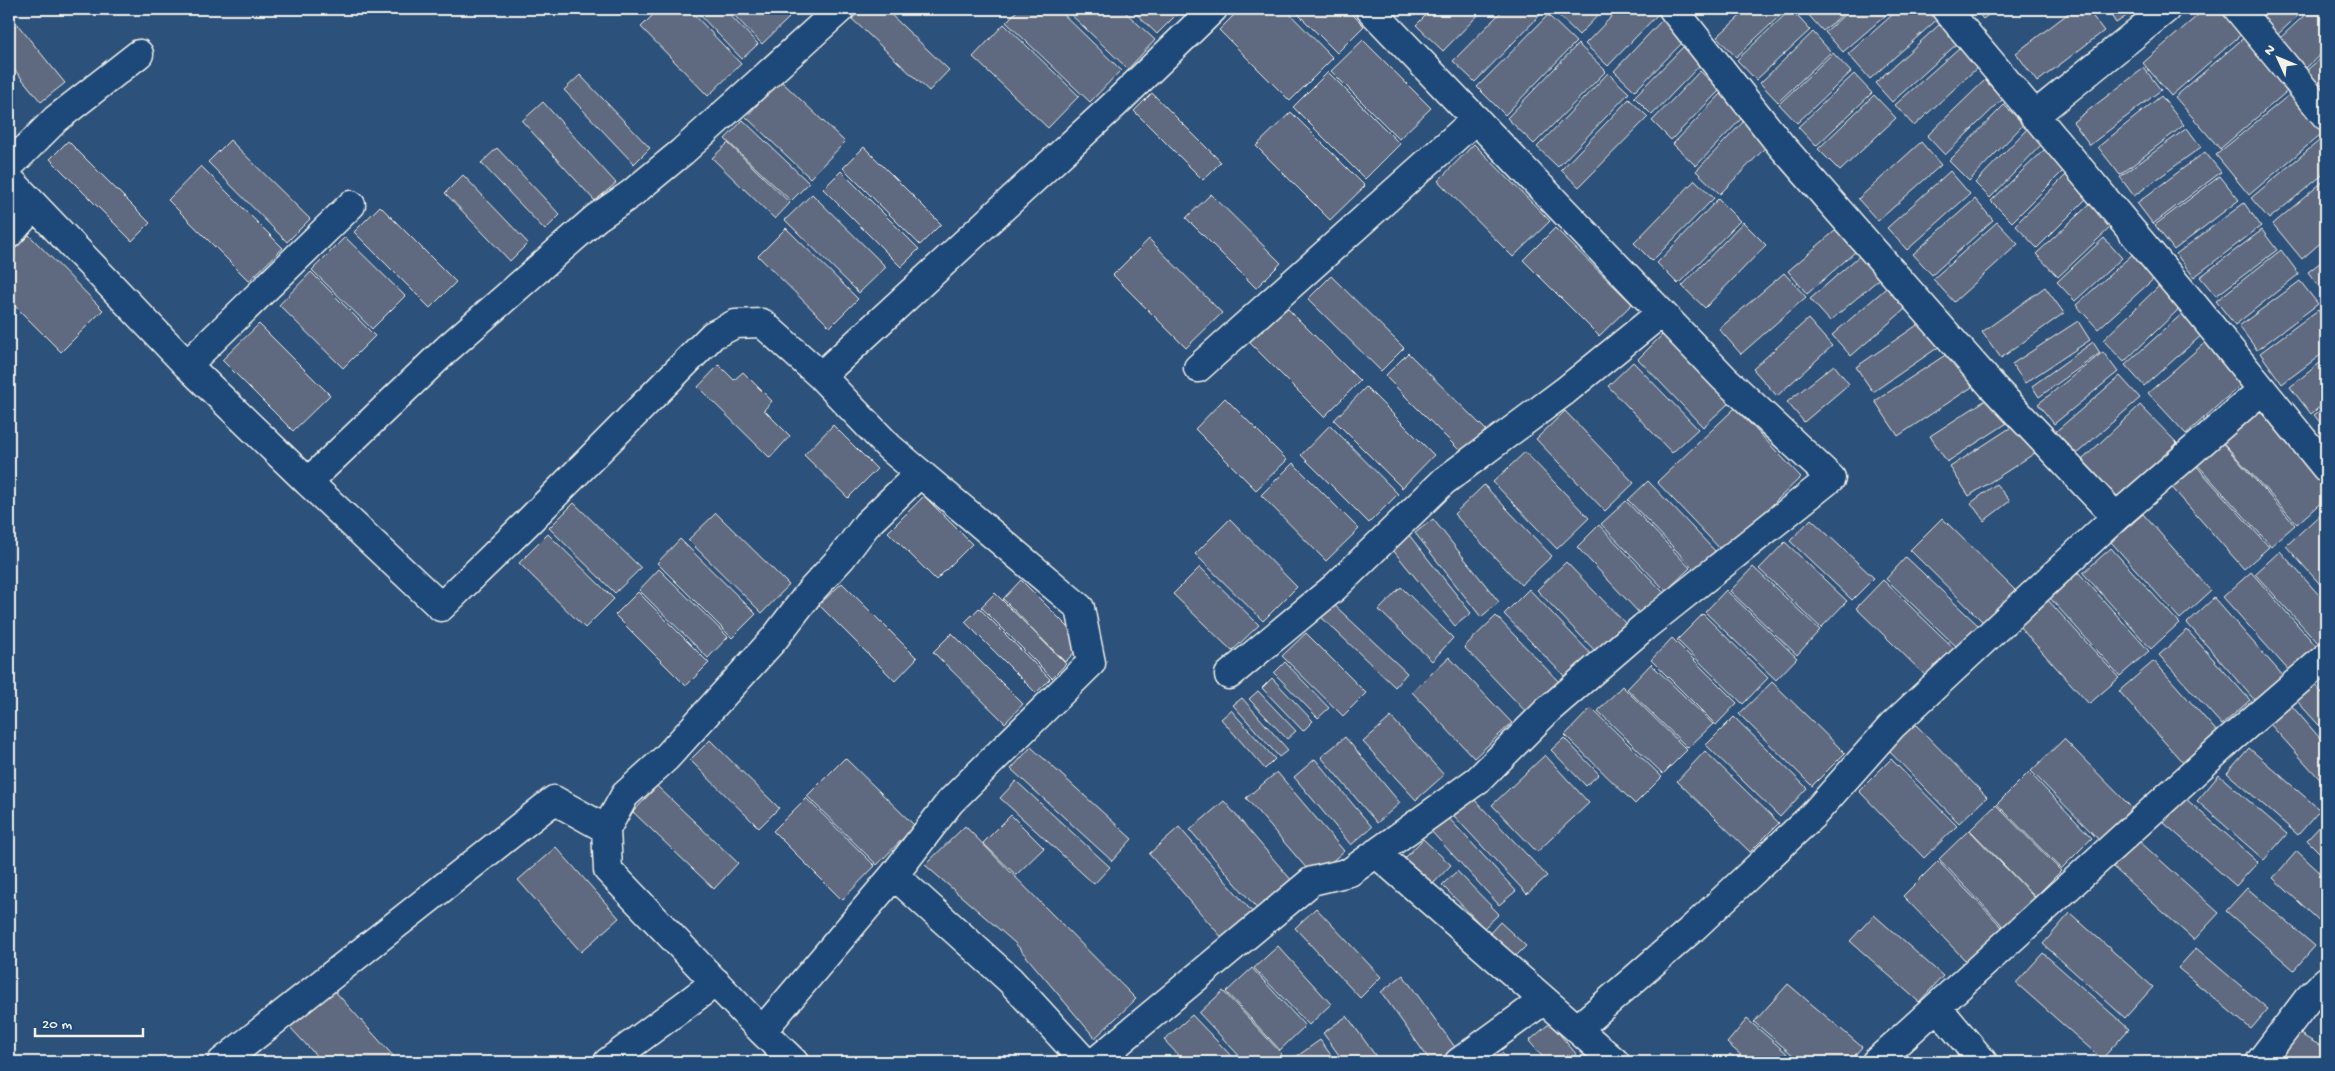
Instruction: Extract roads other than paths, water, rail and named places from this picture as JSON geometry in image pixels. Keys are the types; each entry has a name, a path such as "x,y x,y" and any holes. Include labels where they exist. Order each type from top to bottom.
{"street":[{"path":"308,482 447,350 596,218 631,194 682,152 840,9"},
{"path":"821,376 1115,104 1213,9"},
{"path":"1095,1062 1312,882 1350,872 1479,779 1548,710 1644,627 1831,478 1724,378 1370,9"},
{"path":"1673,9 1780,144 1993,387 2116,518"},
{"path":"1946,9 2197,309 2326,468"},
{"path":"2034,116 2166,9"},
{"path":"2238,9 2326,116"},
{"path":"9,166 56,119 139,54"},
{"path":"1198,368 1476,119"},
{"path":"9,180 188,365 308,482 441,607 713,335 735,324 762,323 821,376 889,447 1080,608 1091,663 950,802 894,876 762,1032"},
{"path":"188,365 351,205"},
{"path":"9,234 34,206"},
{"path":"1229,675 1335,587 1444,481 1565,390 1661,313"},
{"path":"1577,1028 1693,928 1799,828 1892,726 2116,518 2262,390"},
{"path":"794,1062 762,1032 608,870 606,829 625,795 666,758 774,639 810,592 842,557 866,524 920,473"},
{"path":"1876,1062 2225,745 2326,657"},
{"path":"222,1062 554,800 606,829"},
{"path":"1376,852 1615,1062"},
{"path":"894,876 1010,980 1085,1062"},
{"path":"2260,1062 2308,999 2326,981"},
{"path":"608,1062 716,982"},
{"path":"1459,1062 1544,1000"},
{"path":"1937,1007 1984,1062"}]}
